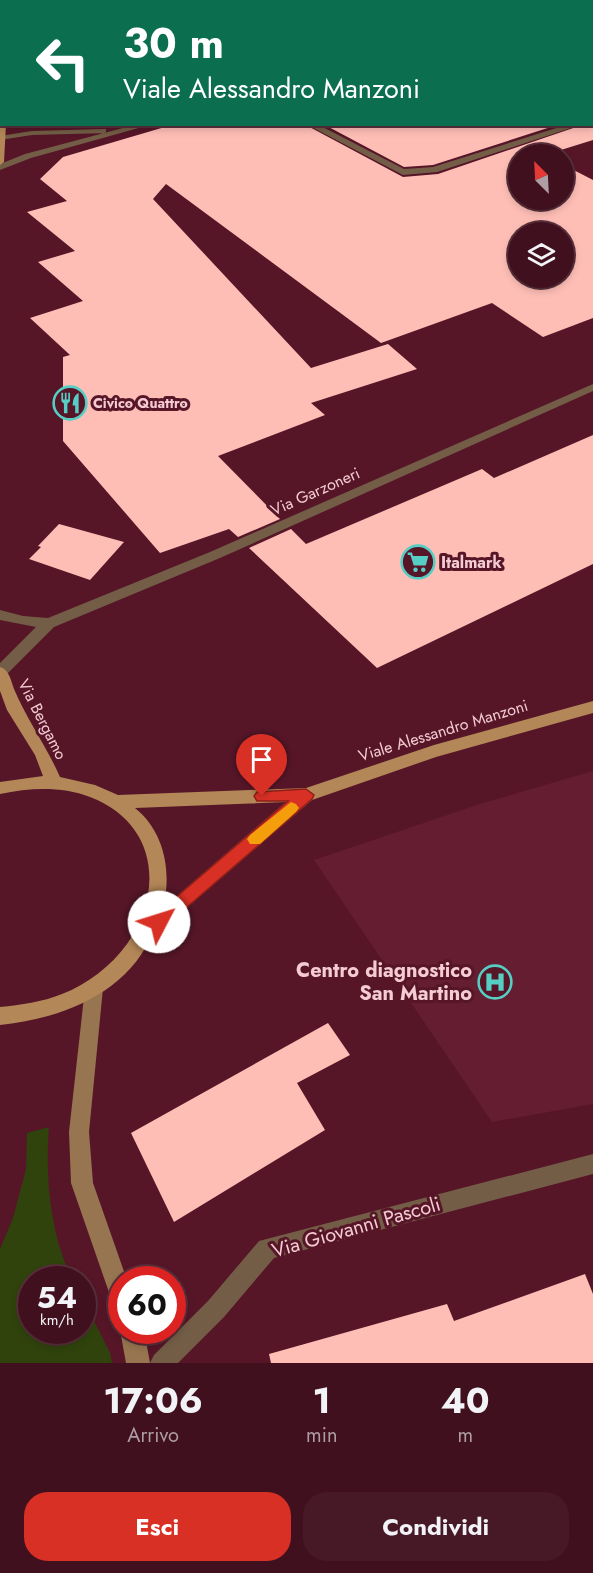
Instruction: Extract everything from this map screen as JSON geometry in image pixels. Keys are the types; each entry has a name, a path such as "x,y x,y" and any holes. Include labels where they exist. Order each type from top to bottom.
{"main road":[{"path":"0,162 2,126"},
{"name":"Via Bergamo","path":"0,672 15,710 42,753 54,782"},
{"name":"Viale Alessandro Manzoni","path":"116,802 306,795 434,751 593,707"},
{"path":"0,788 14,784 54,782 87,788 116,802 142,826 157,858 158,896 145,934 124,963 94,988 61,1005 25,1015 0,1016"},
{"name":"Viale Alessandro Manzoni","path":"145,934 306,795"}],"street":[{"path":"49,126 75,132"},
{"path":"2,138 109,131 137,126"},
{"path":"0,166 141,126"},
{"path":"314,126 403,172 413,173 434,170 573,126"},
{"path":"2,138 30,147 65,147"},
{"name":"Via Garzoneri","path":"0,672 49,623 215,555 593,387"},
{"name":"Via Garzoneri","path":"0,615 23,621 49,623"},
{"path":"94,988 79,1132 82,1183 111,1266"},
{"name":"Via Giovanni Pascoli","path":"162,1363 216,1308 267,1249 593,1164"},
{"path":"135,1344 138,1363"}],"shaded area":[{"name":"Centro diagnostico San Martino","path":"593,771 593,1104 492,1122 314,860 480,804"}],"green space":[{"path":"49,1127 48,1166 51,1205 54,1224 67,1266 18,1266 18,1344 96,1344 96,1325 110,1353 112,1363 0,1363 0,1249 13,1218 26,1169 27,1133"}],"building":[{"path":"168,126 308,126 403,177 438,174 508,150 508,210 574,210 574,170 593,180 593,318 543,337 492,303 381,343 166,184 153,199 311,368 388,344 417,369 311,403 325,415 218,456 280,519 238,537 229,529 160,553 63,441 63,357 70,355 30,318 83,301 38,262 75,251 27,212 67,201 40,179 63,157"},
{"path":"327,126 554,126 433,165 404,167"},
{"path":"579,126 593,126 593,140 574,146 574,144 526,144"},
{"path":"593,435 593,564 377,668 249,548 291,529 306,544 482,469 494,478"},
{"path":"59,524 124,542 90,580 29,559"},
{"path":"328,1023 350,1055 297,1083 325,1130 174,1222 131,1133"},
{"path":"585,1274 593,1294 593,1363 271,1363 269,1354 447,1304 454,1321"}],"slow traffic":[{"path":"255,839 291,808"}],"place":[{"name":"Civico Quattro","path":"70,403"},
{"name":"Italmark","path":"418,562"},
{"name":"Centro diagnostico San Martino","path":"495,982"}],"route":[{"path":"159,922 306,795 262,796"}]}
